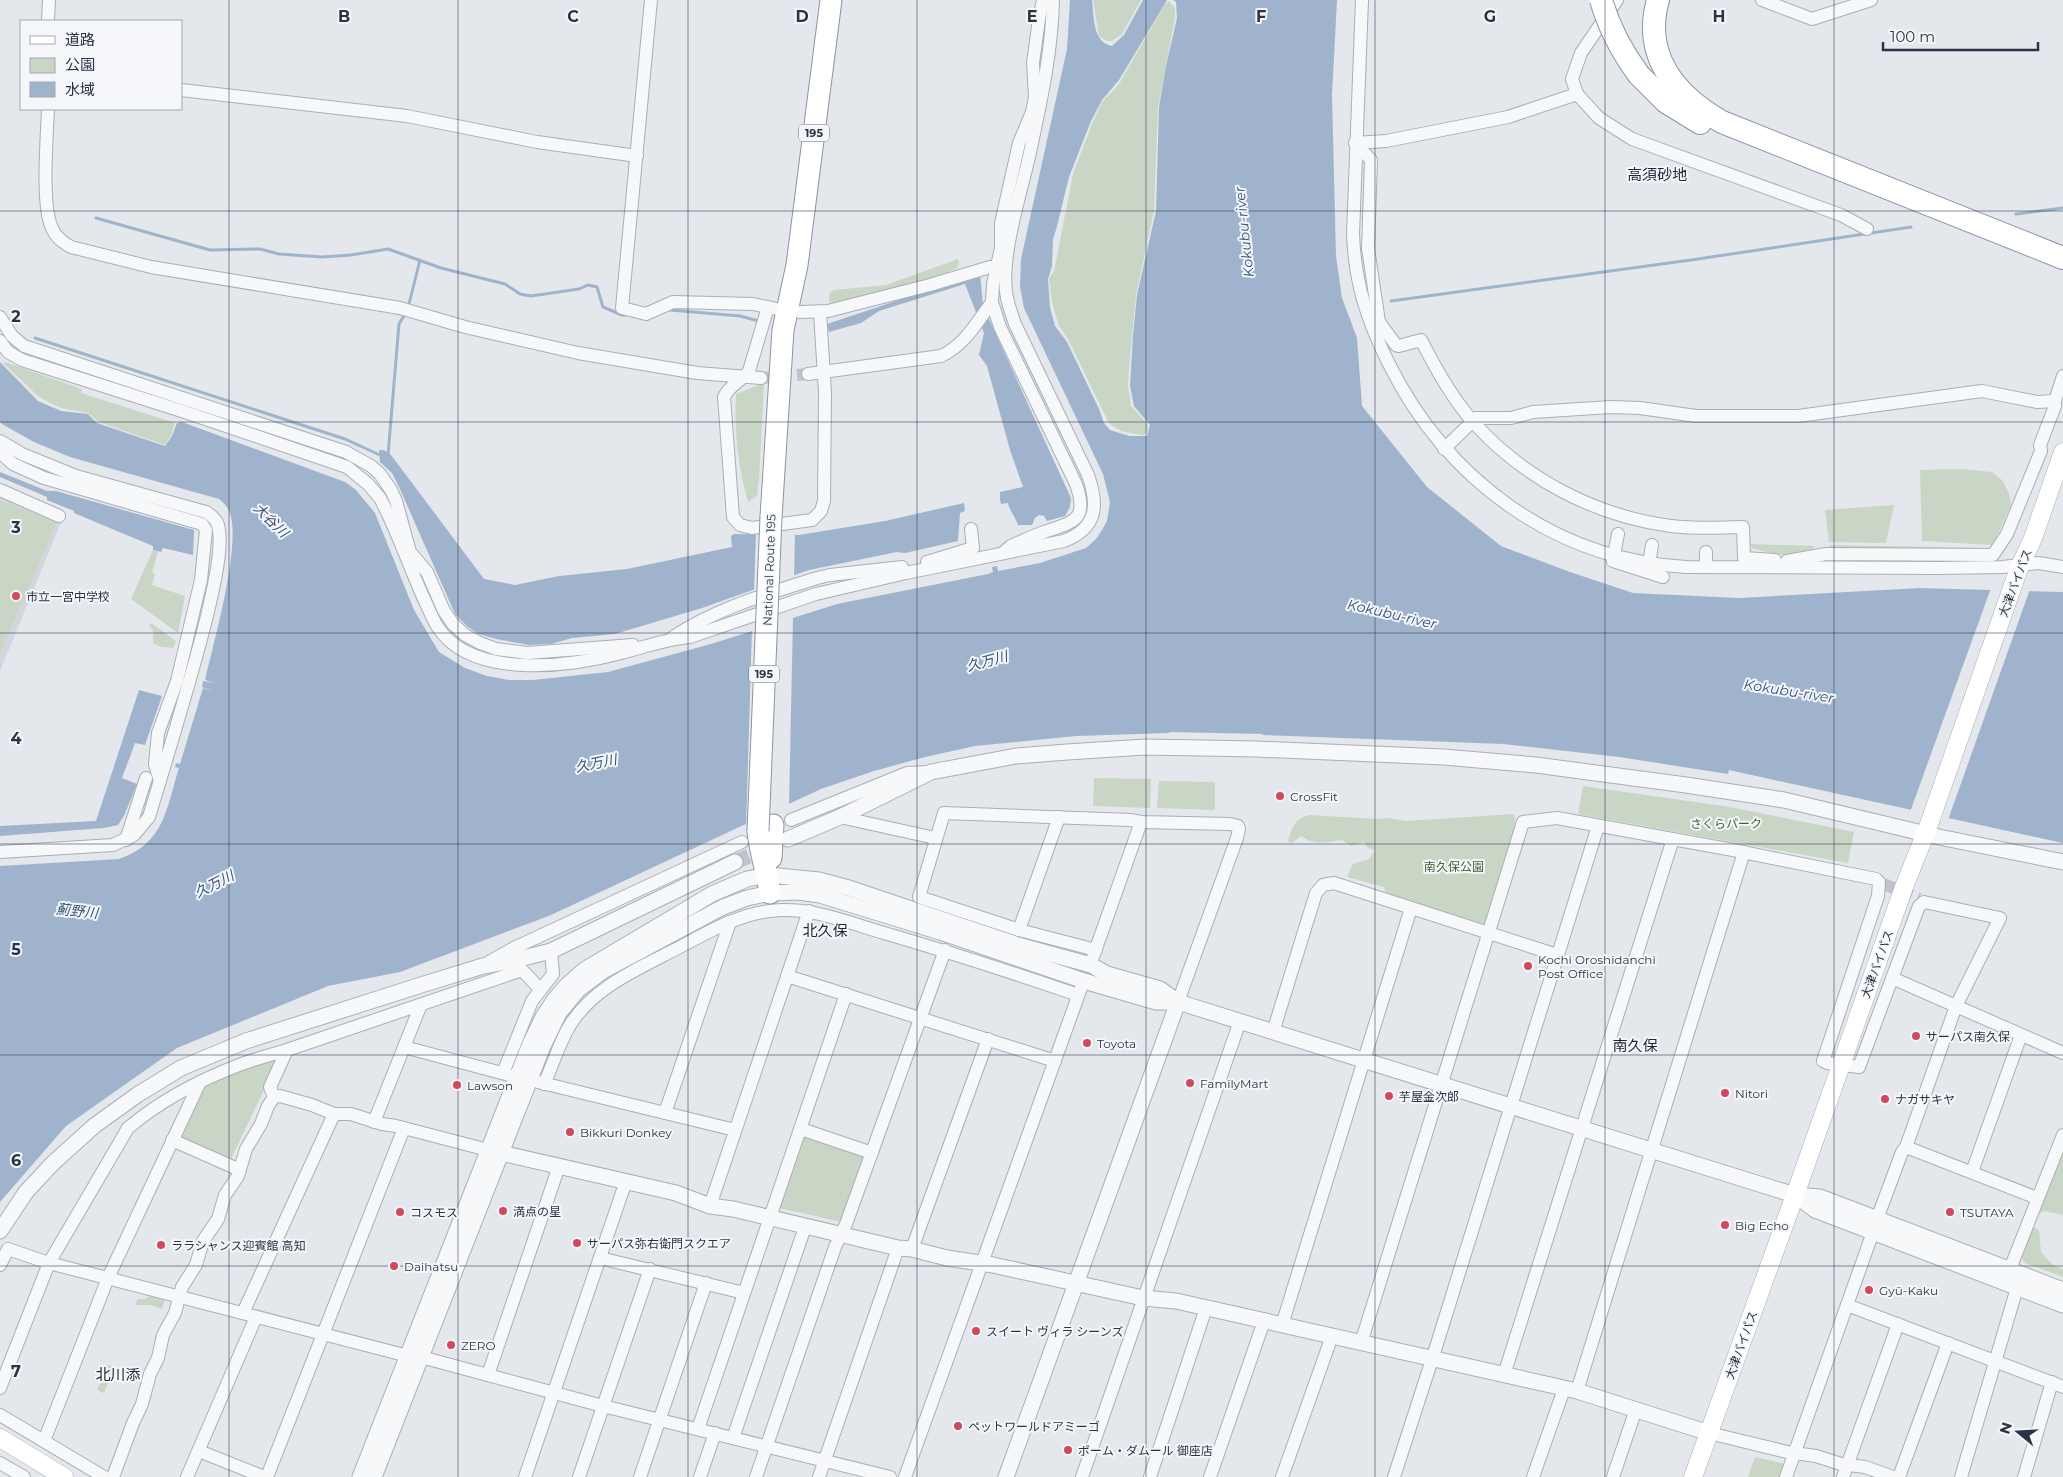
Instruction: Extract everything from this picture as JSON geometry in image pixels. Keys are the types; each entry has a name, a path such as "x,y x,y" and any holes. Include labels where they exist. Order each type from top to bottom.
{"highway":[{"name":"National Route 195","path":"769,884 760,850 770,831 783,330 794,310 797,265 831,0"},
{"path":"1601,0 1617,43 1638,75 1666,102 1699,123 2063,269"},
{"path":"1658,0 1654,24 1658,52 1666,72 1676,88 1689,101 1722,122 2063,258"}],"main road":[{"name":"大津バイパス","path":"1693,1477 2019,568 2033,538 2063,452"},
{"path":"0,1438 64,1477"}],"street":[{"path":"48,0 48,20"},
{"path":"651,0 622,308 646,314 673,302 753,304 794,310 930,285 990,267 996,267"},
{"path":"1036,108 1033,63 1043,0"},
{"path":"0,341 8,352 22,360 185,412 347,467 368,484 383,504 437,626 451,641 469,653 502,664 536,666 594,659 671,639 690,637 816,594 905,570 1000,555 1064,541 1079,534 1090,522 1094,494 1088,474 1010,311 1006,297 1004,254 1053,30 1053,0"},
{"path":"1362,0 1353,234 1355,268 1363,301 1375,323 1391,368 1412,405 1444,449 1483,487 1527,518 1572,541 1614,556 1649,564 1706,567 1787,564 2019,568 2039,563 2063,567"},
{"path":"1617,0 1581,53 1572,79 1576,94 1598,118 1632,139 1841,215 1867,228"},
{"path":"1762,0 1812,19 1871,0"},
{"path":"182,90 407,116 537,142 637,156"},
{"path":"1355,143 1386,141 1508,118 1576,94"},
{"path":"48,110 46,199 48,219 52,230 60,240 71,247 151,267 400,308 465,327 578,353 697,373 761,378"},
{"path":"808,374 941,356 953,350 962,343 990,305 996,267 1004,254"},
{"path":"990,305 1074,479 1080,500 1079,515 1074,521 1011,546 1000,555"},
{"path":"794,310 822,371 825,393 824,501 821,511 812,520 752,528 740,525 733,517 730,501 724,397 729,387 745,377 794,310"},
{"path":"0,317 12,336 24,346 346,452 371,466 380,474 396,501 410,552 427,572 444,611 458,630 473,640 496,649 527,652 558,652 572,648 645,645"},
{"path":"1375,323 1396,345 1399,346 1421,340 1438,373 1473,422 1499,449 1522,468 1551,486 1582,501 1621,516 1646,522 1696,528 1743,527 1744,558 1787,564 1826,554 1993,555 2007,534 2040,451 2063,376"},
{"path":"1444,449 1476,418 1511,418 1533,412 1611,407 1640,408 1696,416 1798,416 1982,391 2037,402 2055,401"},
{"path":"0,441 22,454 76,476 206,512 218,524 219,534 216,580 191,682 149,818 141,828 126,840 113,845 0,852"},
{"path":"0,452 13,464 44,478 202,524 206,530 201,580 177,681 158,733 155,764 160,781"},
{"path":"0,490 60,516"},
{"path":"905,570 973,548 970,529"},
{"path":"1618,534 1613,561 1663,577"},
{"path":"1649,564 1652,545"},
{"path":"1706,552 1706,567"},
{"path":"483,966 514,948 770,831 907,773 931,772 1016,756 1145,748 1256,749 1444,756 1536,764 1784,800 1925,834 2063,862"},
{"path":"770,831 840,817 931,772"},
{"path":"126,840 146,778"},
{"path":"1006,1477 1239,829 1238,826 1230,824 1141,822 944,812 919,896 1018,930 1096,950"},
{"path":"840,817 935,838"},
{"path":"1018,930 1059,817"},
{"path":"1361,1343 1523,822 1557,818 1872,877 1882,883 1823,1061 1840,1066 1859,1067 1921,900 2000,918 1956,1006 1786,1477"},
{"path":"1090,965 1141,822"},
{"path":"1394,1477 1598,826"},
{"path":"1504,1375 1673,839"},
{"path":"1533,1477 1570,1390 1652,1150 1744,852"},
{"path":"0,1231 26,1192 52,1164 94,1126 137,1095 181,1068 246,1040 483,966 551,951 735,862"},
{"path":"374,1477 414,1357 523,1078 560,1012 592,979 723,907 747,898 769,884 803,878 838,885 1018,945 1090,965 1107,974 1160,989 1178,1002"},
{"path":"769,884 820,896 940,932 1081,988"},
{"path":"1273,1032 1316,893 1323,884 1334,884 1557,955"},
{"path":"1282,1325 1411,908"},
{"path":"523,1078 595,996 620,978 730,922 771,910 791,909 809,911 1081,988 1156,1002 1178,1002 1652,1150 1795,1195 1815,1210 1875,1226 2010,1280 2063,1305"},
{"path":"710,1206 809,911"},
{"path":"666,1112 730,922"},
{"path":"756,1477 841,1234 945,950"},
{"path":"523,1078 532,1001 553,974 551,951"},
{"path":"0,1388 49,1263 128,1128 144,1114 200,1082 240,1064 420,1007 522,970 540,989"},
{"path":"787,976 1055,1061"},
{"path":"1892,978 2063,1053"},
{"path":"905,1477 1081,988"},
{"path":"698,1429 846,994"},
{"path":"374,1122 420,1007"},
{"path":"1082,1477 1240,1021"},
{"path":"1972,1172 2021,1035"},
{"path":"819,1477 905,1248 988,1039"},
{"path":"404,1047 735,1130"},
{"path":"274,1097 270,1087 287,1050"},
{"path":"44,1440 108,1278 200,1082"},
{"path":"113,1477 142,1404 150,1374 158,1358 164,1332 174,1313 179,1296 196,1265 203,1241 218,1219 225,1195 240,1170 246,1149 261,1124 268,1106 277,1095 334,1114 351,1114 374,1122 676,1193 710,1206 733,1209 947,1258 983,1263 1143,1298 1176,1300 1570,1390 1709,1433 1816,1456 1845,1471 1865,1467 1893,1477"},
{"path":"243,1313 334,1114"},
{"path":"199,1451 265,1477 404,1128"},
{"path":"801,1129 872,1153"},
{"path":"1961,1477 1996,1360 2010,1280 2037,1198 2063,1134"},
{"path":"172,1140 240,1170"},
{"path":"1906,1147 2037,1198"},
{"path":"488,1375 559,1166"},
{"path":"525,1477 626,1181"},
{"path":"733,1438 805,1227"},
{"path":"0,1265 8,1248 49,1263 256,1317 890,1477"},
{"path":"600,1258 744,1293"},
{"path":"579,1477 650,1269"},
{"path":"2010,1280 2063,1290"},
{"path":"640,1477 706,1283"},
{"path":"1847,1305 2057,1384 2024,1477"},
{"path":"1150,1477 1206,1308"},
{"path":"187,1477 256,1317"},
{"path":"1210,1477 1264,1321"},
{"path":"1845,1471 1898,1324"},
{"path":"1282,1477 1332,1336"},
{"path":"1899,1477 1948,1344"},
{"path":"360,1477 414,1357"},
{"path":"1612,1477 1636,1409"},
{"path":"0,1414 104,1477"},
{"path":"700,1477 715,1433"},
{"path":"0,1463 24,1477"}],"shaded area":[{"name":"市立一宮中学校","path":"0,494 62,520 0,671"}],"green space":[{"path":"1093,0 1141,0 1122,34 1112,41 1107,41 1099,36"},
{"path":"1169,1 1175,8 1175,18 1158,107 1154,211 1136,295 1129,367 1128,386 1131,406 1148,424 1148,431 1144,435 1121,431 1109,423 1068,339 1059,326 1052,302 1049,278 1054,272 1073,174 1092,124 1102,102 1119,84 1165,4"},
{"path":"958,259 959,264 957,268 926,281 835,305 829,301 829,294 834,290 886,285"},
{"path":"5,362 82,389 81,393 175,423 171,435 165,445 99,422 88,413 61,408 37,395 3,363"},
{"path":"764,383 757,496 748,502 738,448 736,394"},
{"path":"1961,469 1992,472 2003,481 2009,494 2011,505 1993,545 1922,541 1920,470"},
{"name":"市立一宮中学校","path":"0,501 57,522 0,653"},
{"path":"1894,505 1886,543 1829,542 1825,510"},
{"path":"1750,544 1815,546 1802,554 1785,555 1752,548"},
{"path":"1829,545 1991,548 1991,551 1831,548"},
{"path":"153,550 158,552 152,572 155,574 152,585 185,596 178,633 131,599"},
{"path":"151,623 176,641 173,648 161,647 153,643 153,630 149,626"},
{"path":"1094,778 1151,779 1150,808 1093,806"},
{"path":"1159,781 1215,782 1215,810 1157,808"},
{"name":"さくらパーク","path":"1583,786 1730,807 1854,832 1848,863 1578,814"},
{"name":"南久保公園","path":"1514,814 1516,826 1487,921 1483,924 1387,895 1384,887 1347,877 1353,864 1369,859 1375,851 1367,847 1364,842 1351,846 1342,840 1316,842 1301,836 1292,843 1288,841 1297,821 1309,815 1387,818 1407,821"},
{"path":"274,1059 277,1063 230,1161 182,1139 181,1134 206,1083"},
{"path":"807,1135 862,1154 865,1158 842,1222 779,1208 803,1138"},
{"path":"2063,1150 2063,1215 2045,1211 2037,1214"},
{"path":"2033,1227 2039,1230 2041,1252 2053,1265 2063,1269 2063,1277 2025,1263 2020,1256"},
{"path":"153,1294 166,1297 162,1309 150,1305 135,1305 138,1299 145,1299"},
{"path":"107,1365 114,1367 104,1393 97,1390"},
{"path":"1755,1457 1786,1464 1781,1477 1748,1477"}],"water":[{"path":"1070,0 1092,0 1097,34 1105,44 1112,46 1124,35 1143,0 1167,0 1119,80 1102,100 1091,121 1069,177 1053,239 1052,266 1048,279 1050,308 1055,326 1067,342 1104,423 1110,430 1129,436 1147,436 1150,425 1134,406 1130,386 1137,295 1156,211 1159,107 1177,18 1176,2 1173,0 1337,0 1332,95 1336,256 1342,298 1357,338 1362,406 1427,487 1501,546 1633,593 1739,598 1920,588 2063,592 2063,843 1729,770 1728,774 1619,757 1503,744 1170,732 1076,736 975,746 874,771 821,789 551,915 400,972 328,986 177,1048 66,1126 0,1202 0,866 119,859 146,844 155,834 166,811 179,768 175,767 176,763 180,764 203,688 213,691 202,687 203,681 214,683 205,680 230,568 232,525 228,509 219,499 70,457 34,442 2,424 0,422 0,362 38,401 61,411 88,414 97,423 165,446 172,436 177,423 182,422 345,482 356,490 375,513 414,610 439,652 465,668 487,676 509,680 533,680 608,672 711,644 837,604 988,574 993,572 992,567 997,566 998,571 1040,563 1086,548 1096,539 1107,521 1110,502 1103,474 1024,308 1020,287 1021,259 1067,49"},
{"path":"980,273 983,306 1071,498 1070,507 1065,516 1047,521 1044,516 1039,515 1035,518 1032,525 1018,525 1008,503 1001,504 1000,492 1023,487 1010,450 987,366 979,355 984,333 965,284 879,311 861,323 829,332 827,324"},
{"path":"379,450 384,450 391,455 484,579 515,585 559,576 627,569 732,547 731,536 734,534 799,535 885,521 964,503 965,511 960,513 958,541 905,553 897,552 809,570 702,608 615,634 572,638 551,644 529,645 479,634 468,627 455,614 400,489 392,473 380,462"},
{"path":"0,472 47,491 56,491 194,530 193,555 163,548 161,552 153,550 153,546 74,513 74,511 47,500 47,497 0,477"},
{"path":"139,690 162,696 145,745 135,743 122,778 137,784 124,816 118,825 104,828 0,836 0,826 96,821"}],"pier":[{"path":"756,532 795,533 794,578 754,592"},
{"path":"1991,588 2030,589 1948,820 1910,812"},
{"path":"793,616 789,807 746,827 752,629"}],"waterway":[{"path":"2016,214 2063,208"},
{"path":"96,218 210,250 260,249 279,254 322,257 351,255 388,249 441,268 505,284 520,294 531,296 579,289 588,285 597,287 603,307 622,315 627,315"},
{"path":"1391,301 1691,260 1911,227"},
{"path":"408,308 420,260"},
{"path":"670,310 740,316 759,321"},
{"path":"388,455 399,324 405,314"},
{"path":"35,338 345,439 382,456"}],"tunnel":[{"path":"761,378 808,374"},
{"path":"735,862 768,848"},
{"path":"1884,884 1919,899"}],"place":[{"name":"市立一宮中学校","path":"16,596"},
{"name":"CrossFit","path":"1280,796"},
{"name":"Kochi Oroshidanchi Post Office","path":"1528,966"},
{"name":"サーパス南久保","path":"1916,1036"},
{"name":"Toyota","path":"1087,1043"},
{"name":"FamilyMart","path":"1190,1083"},
{"name":"Lawson","path":"457,1085"},
{"name":"Nitori","path":"1725,1093"},
{"name":"芋屋金次郎","path":"1389,1096"},
{"name":"ナガサキヤ","path":"1885,1099"},
{"name":"Bikkuri Donkey","path":"570,1132"},
{"name":"満点の星","path":"503,1211"},
{"name":"コスモス","path":"400,1212"},
{"name":"TSUTAYA","path":"1950,1212"},
{"name":"Big Echo","path":"1725,1225"},
{"name":"サーパス弥右衛門スクエア","path":"577,1243"},
{"name":"ララシャンス迎賓館 高知","path":"161,1245"},
{"name":"Daihatsu","path":"394,1266"},
{"name":"Gyū-Kaku","path":"1869,1290"},
{"name":"スイート ヴィラ シーンズ","path":"976,1331"},
{"name":"ZERO","path":"451,1345"},
{"name":"ペットワールドアミーゴ","path":"958,1426"},
{"name":"ポーム・ダムール 御座店","path":"1068,1450"}],"district":[{"name":"高須砂地","path":"1657,174"},
{"name":"北久保","path":"825,930"},
{"name":"南久保","path":"1635,1045"},
{"name":"北川添","path":"118,1374"}],"water label":[{"name":"Kokubu-river","path":"1244,232"},
{"name":"大谷川","path":"271,520"},
{"name":"Kokubu-river","path":"1392,614"},
{"name":"久万川","path":"987,661"},
{"name":"Kokubu-river","path":"1789,691"},
{"name":"久万川","path":"596,763"},
{"name":"久万川","path":"214,884"},
{"name":"薊野川","path":"77,911"}]}
